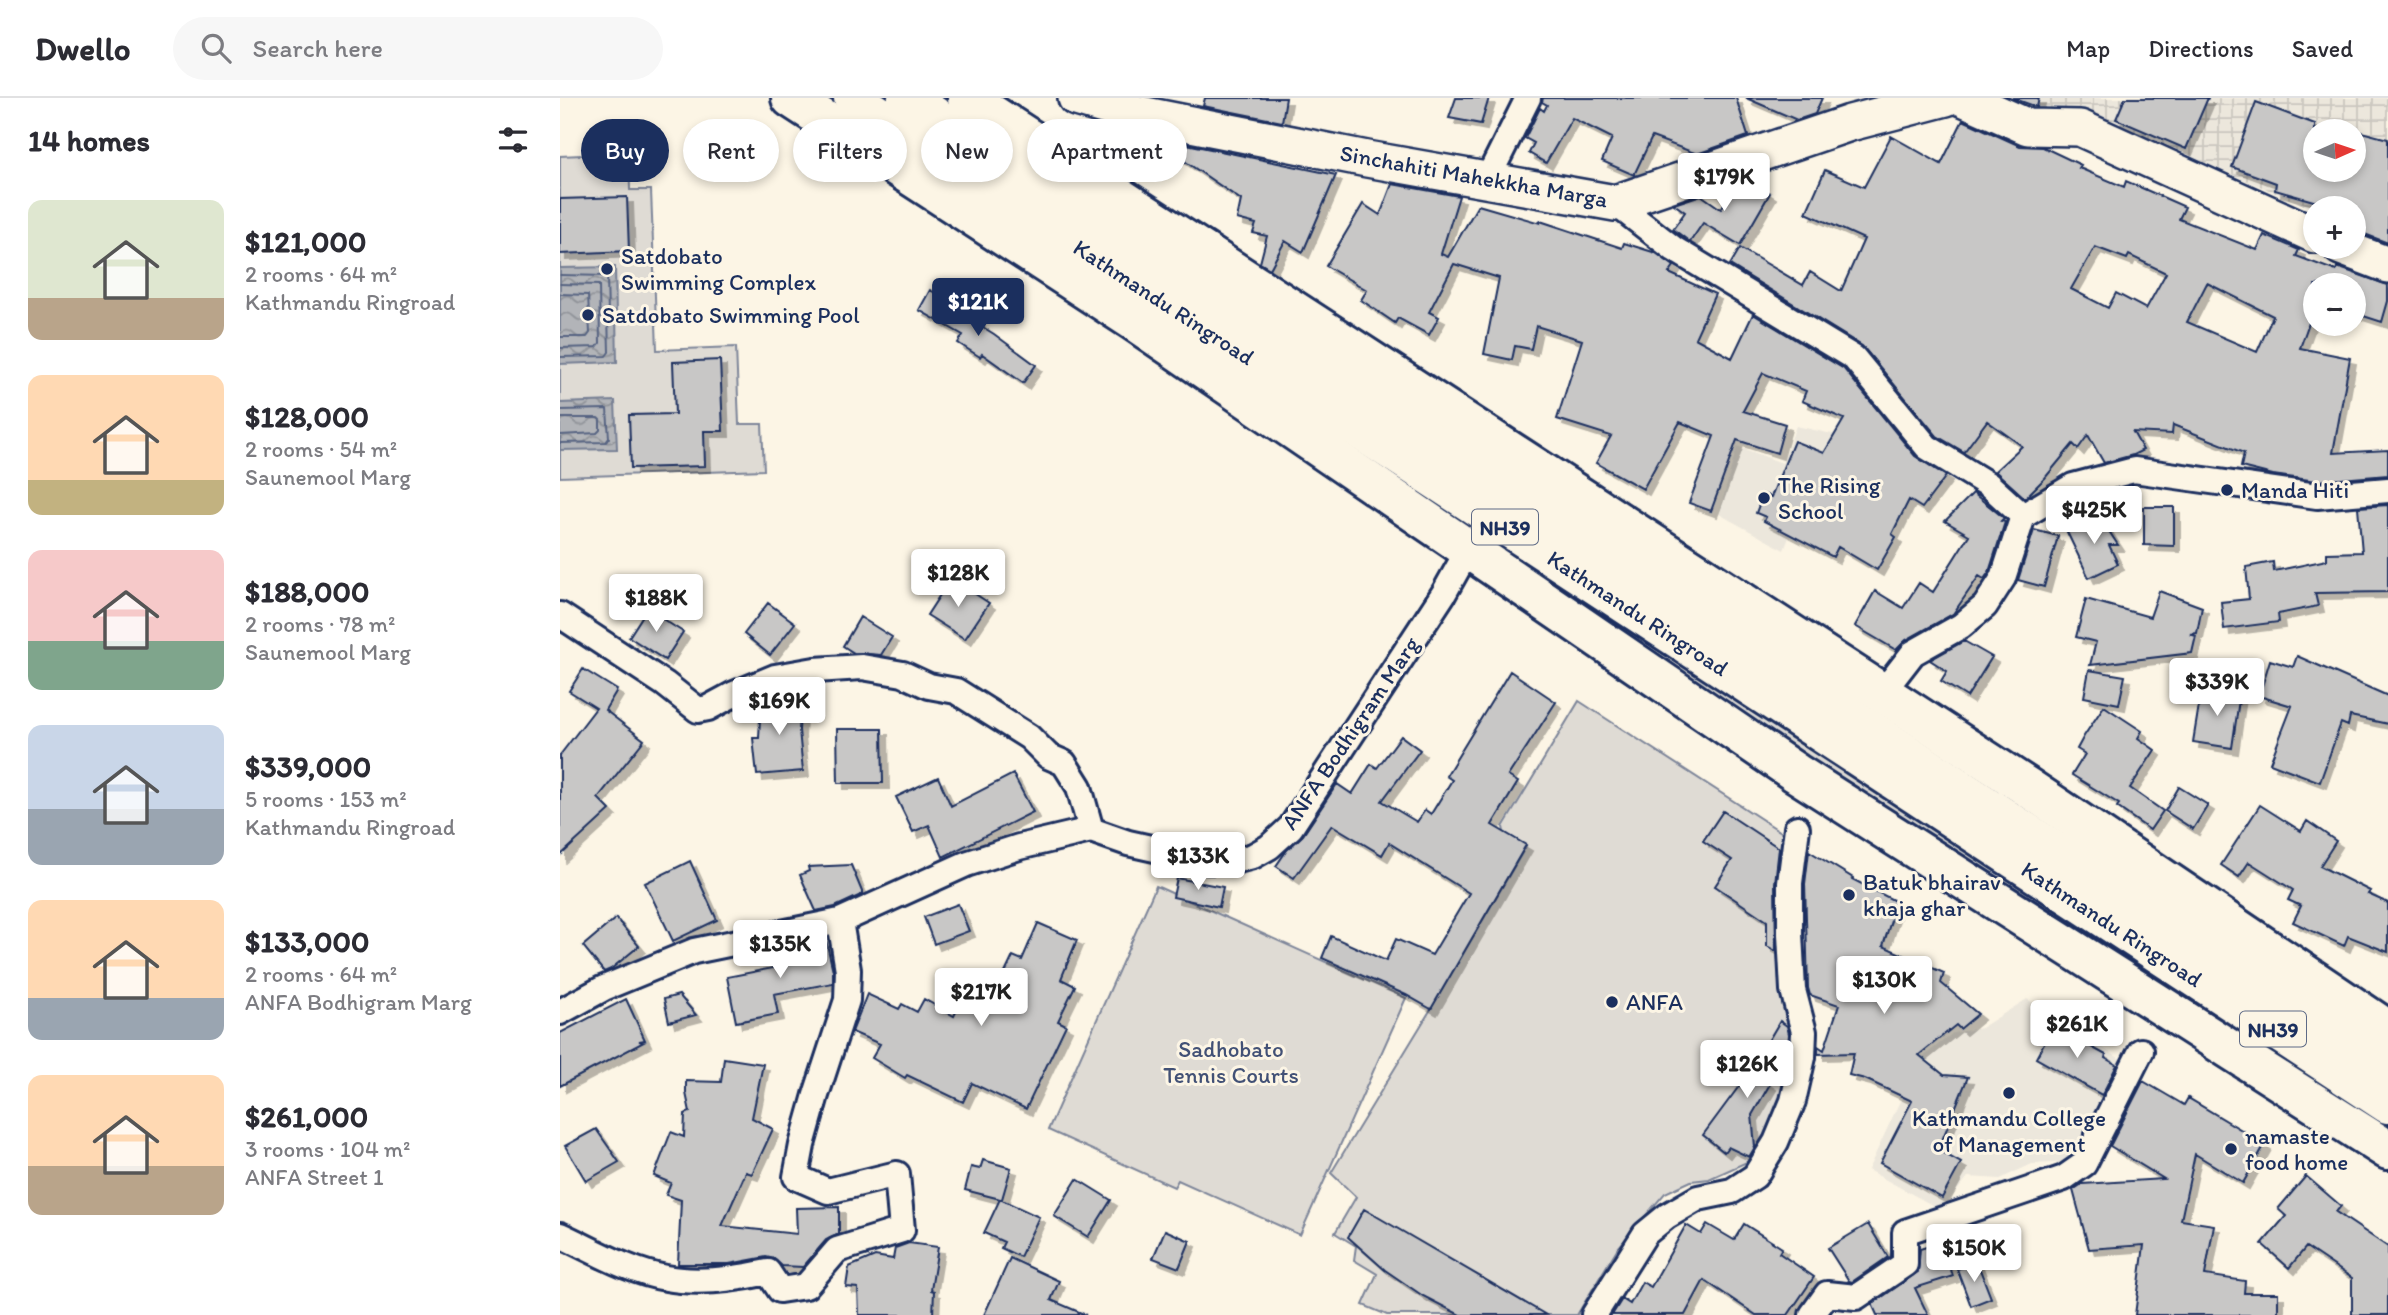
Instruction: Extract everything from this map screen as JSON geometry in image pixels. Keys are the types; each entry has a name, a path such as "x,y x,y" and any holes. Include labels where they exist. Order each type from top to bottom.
{"main road":[{"path":"791,98 1134,321 1796,773 2388,1150"},
{"name":"Kathmandu Ringroad","path":"853,98 2168,943 2388,1069"},
{"name":"Kathmandu Ringroad","path":"907,98 2168,943 2388,1104"},
{"path":"967,98 1882,693 2388,1030"}],"street":[{"name":"Sinchahiti Mahekkha Marga","path":"1076,98 1110,108 1615,202 1850,123 1946,98"},
{"path":"1488,180 1528,98"},
{"path":"1963,98 2028,127 2080,128 2303,230"},
{"path":"1615,202 1674,248 1854,358 1927,447 1989,485 2023,516"},
{"path":"2366,257 2388,265"},
{"path":"1882,693 1913,653 1961,626 1985,606 2003,578 2023,516 2073,486 2134,470 2317,496 2388,490"},
{"name":"ANFA Bodhigram Marg","path":"1091,830 1128,843 1209,861 1234,861 1253,856 1269,847 1291,827 1444,593 1468,550"},
{"path":"560,615 665,684 698,710 775,677 862,667 903,674 929,686 956,691 1029,737 1048,756 1064,763 1079,787 1091,830 1018,847 965,864 840,921 694,951 604,988 560,1012"},
{"path":"1594,1315 1645,1234 1667,1216 1698,1198 1732,1191 1755,1176 1776,1142 1793,1101 1803,1057 1804,1032 1793,990 1790,934 1790,883 1797,828"},
{"path":"560,1235 625,1265 666,1278 738,1278 768,1272 780,1290 806,1286 837,1250 902,1230 897,1174 828,1191 796,1177 812,1108 847,1000 848,970 840,921"},
{"path":"1812,1315 1827,1294 1856,1297 1905,1264 1905,1232 2064,1178 2084,1164 2141,1051"}],"shaded area":[{"path":"1992,98 2388,98 2388,241 2366,232 2366,196 2303,196 2303,205 2083,110 2031,116"},
{"name":"The Rising School","path":"1796,426 1837,435 1817,467 1784,550 1719,514 1737,446 1782,463"},
{"name":"Kathmandu College of Management","path":"2027,999 2128,1064 2075,1162 2032,1164 2000,1179 1968,1177 1941,1210 1868,1170 1919,1060 1953,1033 1981,1028"}],"green space":[{"name":"Satdobato Swimming Complex","path":"581,155 581,182 630,182 630,190 651,190 657,350 736,347 739,424 762,424 764,470 560,477 560,156"},
{"path":"1236,370 2185,988 2388,1124 2388,1136 1978,876"},
{"name":"ANFA","path":"1579,701 1792,839 1798,1042 1771,1134 1747,1162 1709,1179 1691,1181 1665,1193 1617,1249 1577,1315 1387,1315 1363,1305 1377,1274 1354,1260 1356,1246 1335,1233 1356,1197 1331,1173 1526,846 1504,832 1503,827"},
{"name":"Sadhobato Tennis Courts","path":"1156,886 1406,998 1300,1235 1178,1180 1174,1187 1048,1130"}],"water":[{"name":"Satdobato Swimming Pool","path":"615,267 617,362 560,364 560,268"},
{"path":"615,401 617,449 560,450 560,403"}],"building":[{"path":"1205,98 1286,98 1282,122 1203,106"},
{"path":"1456,98 1489,98 1481,124 1449,118"},
{"path":"1543,98 1736,98 1748,136 1697,154 1652,137 1634,175 1602,161 1612,138 1572,118 1546,163 1529,153 1534,143 1525,138 1540,108 1544,111 1547,105 1542,102"},
{"path":"1746,98 1822,98 1815,114 1797,120"},
{"path":"2012,98 2039,98 2037,107"},
{"path":"2125,98 2208,98 2186,149 2116,119"},
{"path":"2256,102 2303,120 2303,182 2366,182 2366,133 2388,139 2388,243 2366,235 2366,196 2303,198 2275,190 2276,183 2232,167"},
{"path":"1963,120 2020,146 2043,147 2081,165 2079,168 2124,187 2126,181 2185,207 2179,219 2257,250 2264,235 2299,250 2296,256 2303,259 2336,271 2337,267 2354,273 2303,273 2304,336 2300,348 2350,358 2333,453 2388,450 2388,475 2317,481 2273,475 2241,467 2244,453 2173,425 2172,434 2133,432 2143,450 2104,463 2088,435 2078,449 2073,444 2025,498 1995,471 2022,446 1987,421 1964,452 1937,436 1862,346 1730,265 1740,248 1803,285 1810,272 1841,291 1864,239 1806,213 1825,170 1864,187 1891,136 1941,164","holes":["2095,247 2127,259 2129,255 2166,273 2146,309 2116,293 2108,308 2071,289","2207,283 2273,316 2257,352 2187,322"]},
{"path":"1187,144 1336,175 1303,252 1285,241 1270,269 1260,263 1267,236 1253,233 1256,224 1237,219 1241,200 1187,163"},
{"path":"1747,179 1770,193 1740,245 1703,223 1690,242 1673,229 1685,212 1674,204 1701,195 1721,209 1736,183"},
{"path":"1392,184 1459,196 1441,254 1448,257 1478,205 1540,221 1622,248 1624,243 1656,253 1674,266 1669,273 1715,294 1695,338 1732,358 1753,314 1844,369 1915,456 1946,476 1922,508 1909,500 1892,534 1896,537 1877,570 1838,547 1833,557 1764,521 1766,517 1756,513 1763,494 1771,497 1794,441 1824,453 1844,419 1802,401 1806,391 1763,373 1743,411 1785,424 1777,453 1737,440 1711,511 1689,503 1714,436 1680,422 1643,489 1596,463 1611,436 1557,419 1582,340 1536,326 1531,349 1515,346 1512,360 1484,354 1499,278 1454,264 1429,312 1439,317 1429,335 1398,318 1395,323 1361,300 1367,290 1326,266 1363,204 1380,215"},
{"path":"627,197 629,251 560,254 560,199"},
{"path":"2366,277 2388,285 2388,301 2382,322 2366,317"},
{"path":"930,290 948,300 946,304 1036,365 1023,383 982,354 980,357 958,343 963,335 919,310"},
{"path":"720,360 723,431 704,431 705,466 631,468 629,415 675,414 673,362"},
{"path":"1973,493 2004,518 2001,521 2005,522 1989,572 1984,579 1979,576 1953,614 1906,640 1896,650 1855,626 1875,591 1903,608 1919,583 1933,592 1969,535 1945,521"},
{"path":"2388,505 2388,592 2315,593 2318,606 2278,614 2279,622 2224,629 2221,602 2249,599 2246,567 2273,562 2274,571 2327,560 2327,553 2362,552 2358,507"},
{"path":"2144,507 2174,507 2174,546 2144,545"},
{"path":"2088,518 2092,525 2101,519 2118,545 2109,545 2118,564 2089,578 2067,532"},
{"path":"2034,530 2058,536 2044,587 2018,580"},
{"path":"951,578 989,603 965,639 927,615"},
{"path":"2159,591 2202,607 2197,633 2190,634 2196,636 2192,653 2090,665 2096,642 2076,637 2086,599 2150,617"},
{"path":"768,603 795,623 770,655 744,634"},
{"path":"647,609 683,632 665,660 629,637"},
{"path":"860,617 892,637 881,655 854,653 843,646"},
{"path":"1964,641 1992,657 1967,697 1941,681 1947,671 1930,660"},
{"path":"2297,656 2388,696 2388,724 2350,716 2348,726 2341,723 2320,782 2270,763 2292,706 2259,696 2270,660 2293,667"},
{"path":"583,669 617,690 605,710 644,740 598,798 610,810 560,856 560,755 596,708 569,691"},
{"path":"2089,670 2125,676 2119,704 2084,697"},
{"path":"1510,671 1556,702 1508,776 1518,782 1492,825 1526,845 1431,1009 1322,958 1331,936 1386,961 1396,939 1432,955 1469,893 1389,843 1382,855 1332,825 1294,878 1276,866 1287,850 1303,835 1337,784 1352,794 1371,764 1377,768 1401,736 1420,750 1382,801 1417,822 1425,810 1431,814 1452,780 1446,776"},
{"path":"2202,687 2240,693 2232,748 2193,742"},
{"path":"761,699 801,699 799,730 803,771 757,775 753,738 759,738"},
{"path":"2104,706 2142,731 2138,738 2155,750 2130,788 2163,811 2150,830 2117,807 2119,804 2072,775 2085,754 2077,749"},
{"path":"837,729 882,729 883,783 838,783"},
{"path":"1013,774 1033,812 943,857 929,825 913,832 896,797 938,777 951,806"},
{"path":"2179,787 2208,805 2193,829 2165,811"},
{"path":"2260,805 2301,831 2307,821 2336,841 2320,866 2388,903 2388,952 2348,936 2344,946 2293,922 2301,906 2288,900 2293,890 2249,862 2239,877 2221,865"},
{"path":"1723,811 1779,848 1775,883 1776,951 1767,946 1767,921 1715,886 1732,860 1703,841"},
{"path":"1809,851 1852,879 1897,902 1883,946 1944,973 1941,983 1978,1014 1960,1029 1956,1025 1919,1055 1944,1075 1968,1077 1938,1150 1961,1163 1942,1198 1880,1163 1912,1101 1865,1079 1849,1075 1854,1053 1818,1054 1818,1046 1824,1050 1839,1005 1810,995 1808,988 1805,884"},
{"path":"690,861 717,920 673,941 645,883"},
{"path":"851,865 863,894 835,907 816,911 800,875 809,871 808,867"},
{"path":"1177,878 1223,887 1219,907 1173,897"},
{"path":"958,904 969,931 934,944 924,917"},
{"path":"616,918 639,946 604,972 583,946"},
{"path":"1038,923 1077,940 1061,979 1075,986 1058,1021 1066,1025 1026,1109 972,1083 963,1102 907,1075 905,1078 872,1058 880,1044 852,1032 867,994 899,1009 902,1004 917,1012 924,999 954,1016 971,980 996,992 1013,956 1022,960"},
{"path":"826,940 833,983 774,994 778,1014 736,1022 727,977 773,968 770,954"},
{"path":"679,995 696,1015 669,1022 664,999"},
{"path":"626,999 645,1040 639,1041 644,1042 560,1086 560,1033"},
{"path":"1780,1021 1787,1026 1789,1034 1787,1058 1753,1072 1770,1084 1752,1115 1755,1147 1749,1157 1728,1147 1724,1152 1703,1135 1751,1070"},
{"path":"2053,1026 2106,1055 2105,1058 2117,1065 2102,1095 2036,1058"},
{"path":"724,1058 763,1064 752,1118 773,1129 752,1174 746,1172 722,1226 797,1234 796,1208 839,1207 839,1234 826,1240 803,1267 782,1266 774,1259 766,1257 729,1264 678,1264 681,1200 666,1195 671,1183 654,1176 671,1132 684,1137 685,1114 690,1112 686,1081 721,1082"},
{"path":"2143,1081 2184,1105 2188,1098 2265,1144 2243,1183 2195,1154 2181,1220 2214,1225 2205,1275 2245,1281 2244,1293 2278,1293 2278,1315 2135,1315 2144,1245 2089,1249 2073,1190 2082,1184 2164,1179 2110,1146"},
{"path":"596,1129 619,1162 586,1181 565,1146"},
{"path":"983,1160 1011,1168 1002,1199 965,1190 971,1167 980,1169"},
{"path":"2306,1176 2341,1206 2336,1212 2388,1247 2388,1315 2352,1315 2352,1278 2306,1247 2289,1268 2262,1244 2286,1216 2278,1209"},
{"path":"1077,1179 1111,1200 1088,1237 1054,1216"},
{"path":"1000,1199 1039,1217 1020,1257 1001,1248 1004,1242 984,1233"},
{"path":"1364,1209 1546,1315 1460,1315 1423,1296 1385,1270 1348,1237"},
{"path":"1707,1224 1734,1240 1744,1224 1782,1248 1779,1253 1814,1277 1788,1315 1756,1315 1704,1280 1685,1315 1612,1315 1622,1299 1630,1304 1642,1282 1651,1287 1686,1225 1701,1234"},
{"path":"1868,1224 1888,1257 1852,1282 1828,1248"},
{"path":"1165,1230 1190,1241 1179,1268 1153,1258"},
{"path":"1942,1242 1953,1276 1915,1288 1928,1315 1877,1315 1872,1304 1918,1272 1920,1249"},
{"path":"909,1243 938,1247 931,1290 934,1291 933,1315 859,1315 858,1288 846,1287 849,1267 875,1256 893,1259 895,1248"},
{"path":"1010,1258 1059,1281 1051,1300 1086,1315 984,1315"},
{"path":"1977,1262 1991,1298 1971,1306 1957,1269"}],"place":[{"name":"Satdobato Swimming Complex","path":"607,269"},
{"name":"Satdobato Swimming Pool","path":"588,315"},
{"name":"Manda Hiti","path":"2227,490"},
{"name":"The Rising School","path":"1764,498"},
{"name":"Batuk bhairav khaja ghar","path":"1849,895"},
{"name":"ANFA","path":"1612,1002"},
{"name":"Kathmandu College of Management","path":"2009,1093"},
{"name":"namaste food home","path":"2231,1149"}]}
